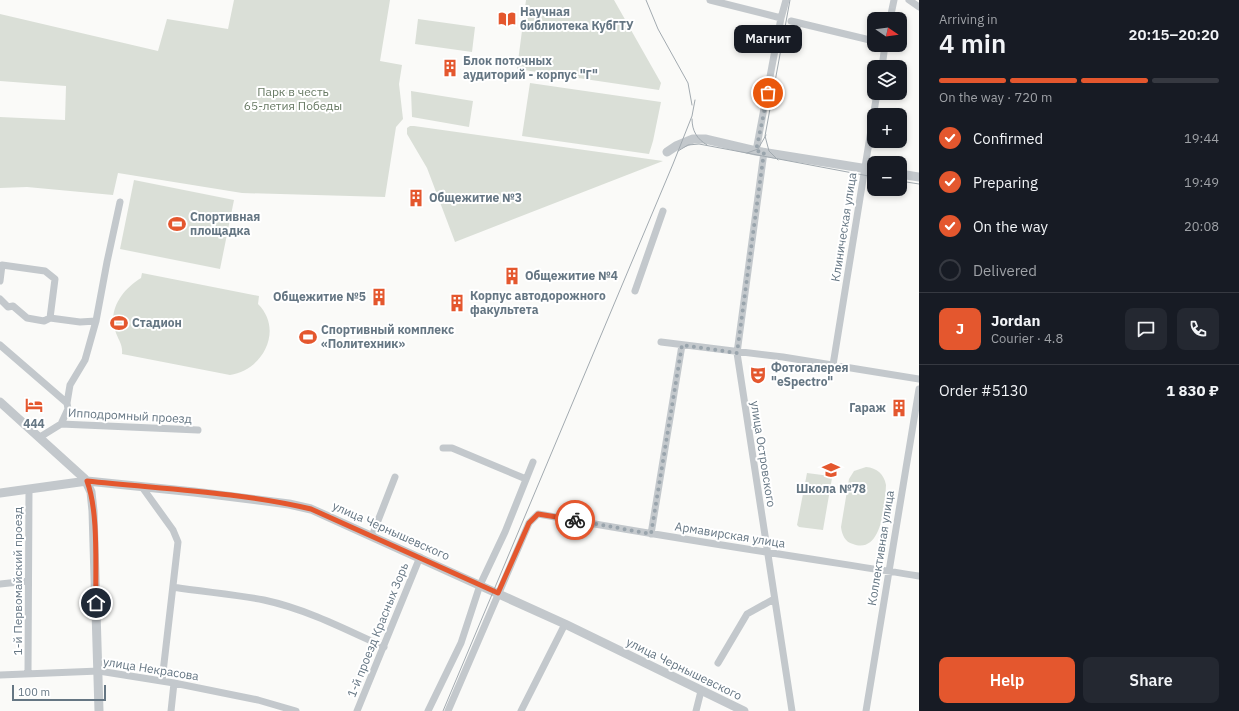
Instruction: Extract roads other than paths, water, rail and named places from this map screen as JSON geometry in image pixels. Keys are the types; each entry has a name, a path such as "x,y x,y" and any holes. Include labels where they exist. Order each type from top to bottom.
{"street":[{"path":"710,0 781,18"},
{"name":"улица Островского","path":"786,0 781,18 760,152 737,353 792,711"},
{"path":"891,12 894,0"},
{"path":"909,0 919,7"},
{"path":"791,21 867,39"},
{"name":"Клиническая улица","path":"833,366 876,100"},
{"path":"667,152 676,146 693,139 699,139 760,152 867,169"},
{"path":"907,175 919,177"},
{"path":"61,424 68,409 67,403 70,385 85,360 96,322 120,202"},
{"path":"635,291 663,211"},
{"path":"0,281 2,266 45,270 55,279 50,318"},
{"path":"0,299 8,307 13,306 26,318 44,321 50,318 80,322 96,322"},
{"path":"661,342 737,353 756,354 919,379"},
{"path":"0,345 67,403"},
{"path":"651,534 682,345"},
{"name":"Коллективная улица","path":"866,711 919,389"},
{"path":"0,402 87,481 91,492 93,511 99,711"},
{"name":"Ипподромный проезд","path":"40,437 61,424 198,430"},
{"path":"443,448 452,448 526,479"},
{"path":"428,711 461,642 480,585 505,532 533,462"},
{"path":"372,536 395,477"},
{"name":"улица Чернышевского","path":"0,493 87,481 289,504 311,509 420,557 565,624 744,711"},
{"path":"142,487 173,530 178,542 162,681"},
{"name":"1-й Первомайский проезд","path":"28,674 30,489"},
{"name":"Армавирская улица","path":"498,593 529,523 538,514 651,534 768,551 919,576"},
{"name":"1-й проезд Красных Зорь","path":"357,711 420,557"},
{"path":"0,584 28,580"},
{"path":"173,587 263,600 286,606 336,625 384,647"},
{"path":"448,711 498,593"},
{"path":"718,663 747,614 774,599"},
{"path":"523,710 565,624"},
{"name":"улица Некрасова","path":"0,675 98,671 174,683 258,700 296,711"},
{"path":"171,711 174,683"},
{"path":"696,711 701,691"}],"tram line":[{"path":"646,0 658,29 688,83 692,105"},
{"path":"778,160 769,151 765,136 790,0"},
{"path":"443,711 673,164 692,116 695,100"},
{"path":"692,119 696,134 700,140 707,145"},
{"path":"747,153 758,149 766,135"},
{"path":"678,151 688,145 699,144 867,176"},
{"path":"907,182 919,184"}],"place":[{"name":"Научная библиотека КубГТУ","path":"507,19"},
{"name":"Блок поточных аудиторий - корпус \"Г\"","path":"450,68"},
{"name":"Магнит","path":"768,93"},
{"name":"Общежитие №3","path":"416,198"},
{"name":"Спортивная площадка","path":"177,224"},
{"name":"Общежитие №4","path":"512,276"},
{"name":"Общежитие №5","path":"379,297"},
{"name":"Корпус автодорожного факультета","path":"457,303"},
{"name":"Стадион","path":"119,323"},
{"name":"Спортивный комплекс «Политехник»","path":"308,337"},
{"name":"Фотогалерея \"eSpectro\"","path":"758,375"},
{"name":"444","path":"34,405"},
{"name":"Гараж","path":"899,408"},
{"name":"Школа №78","path":"831,470"}],"park label":[{"name":"Парк в честь 65-летия Победы","path":"293,99"}]}
